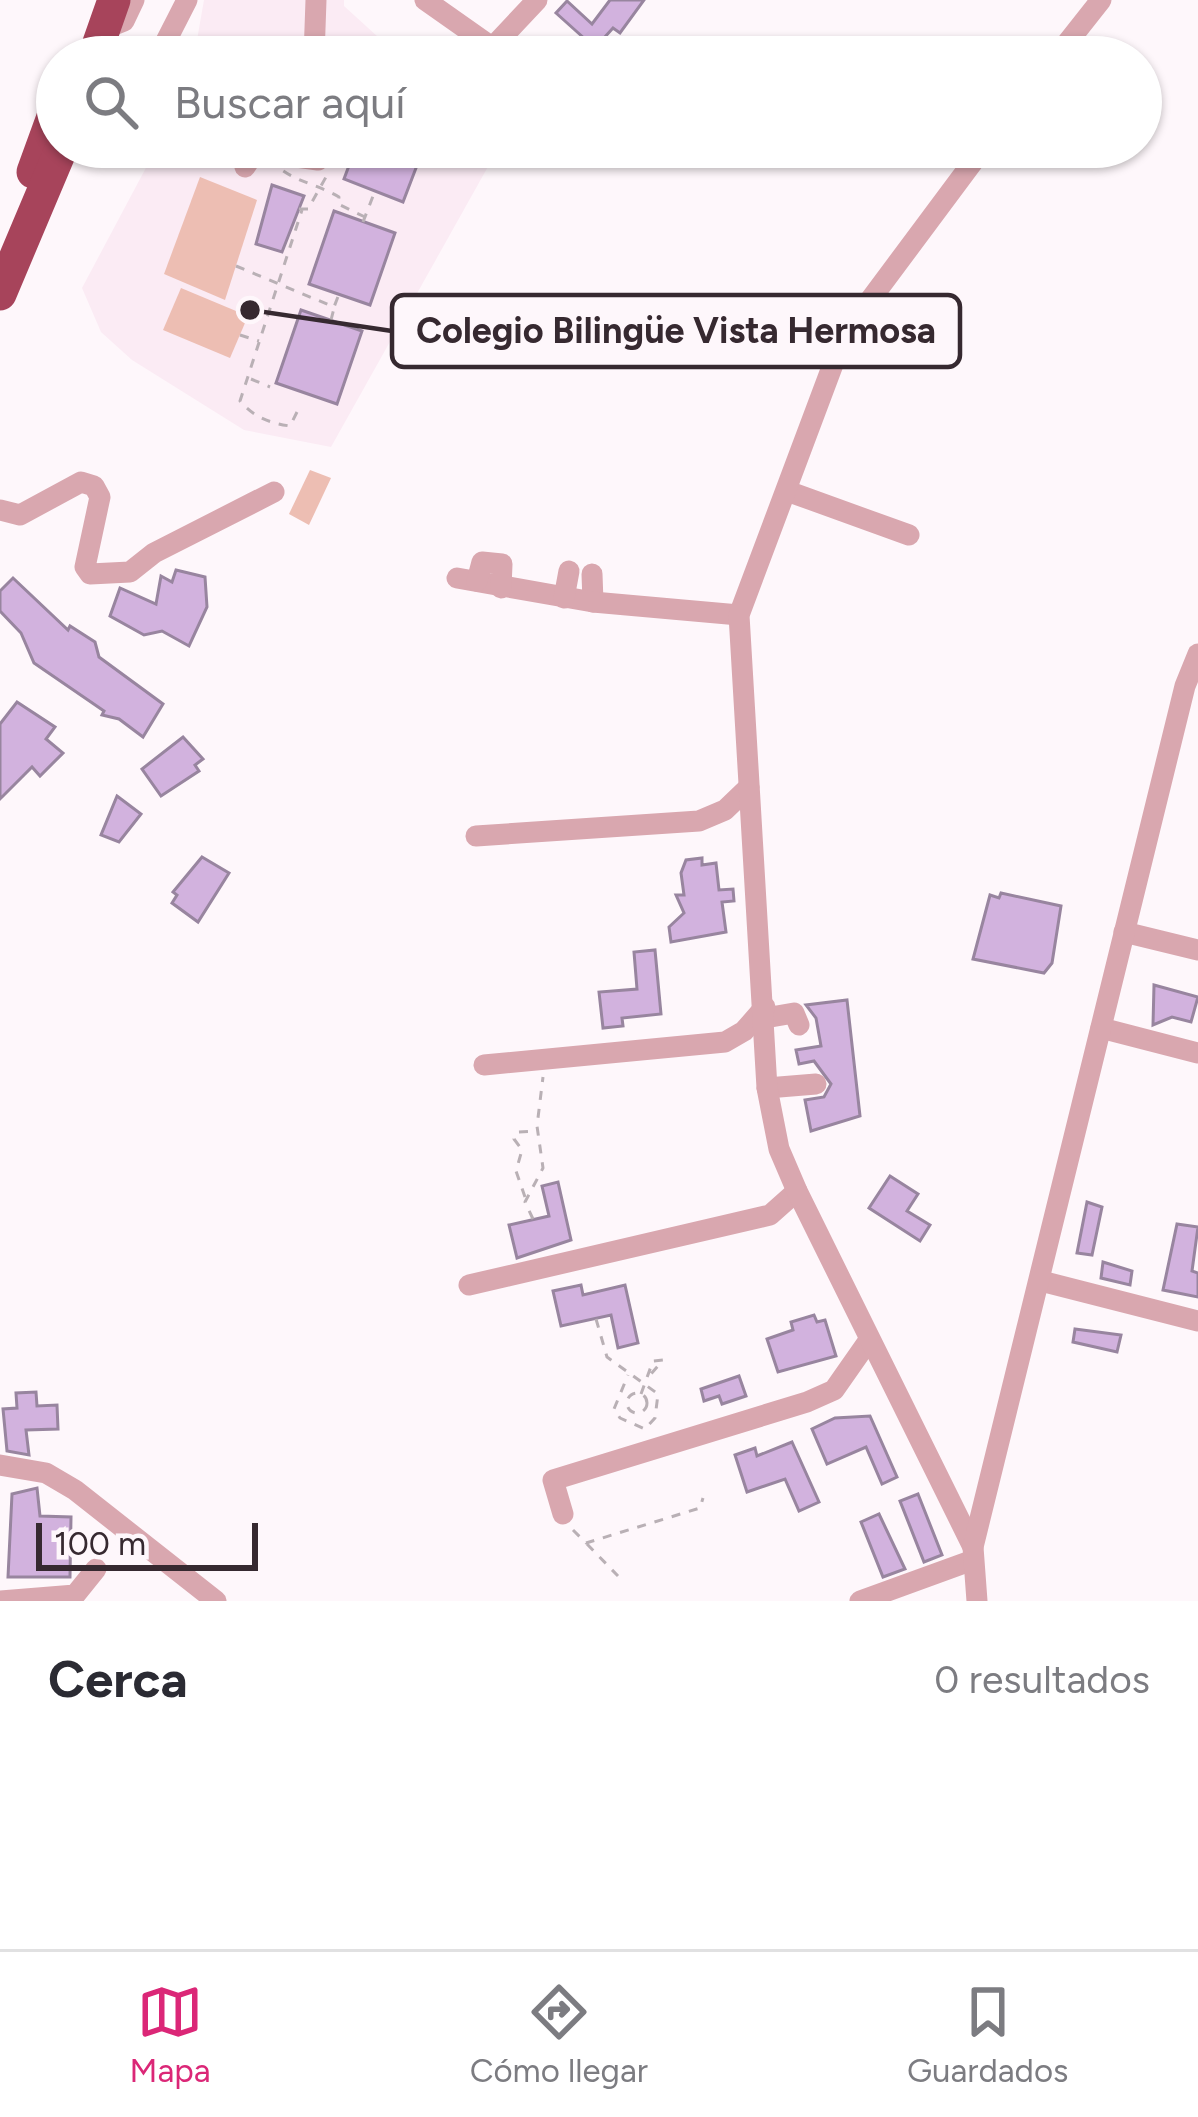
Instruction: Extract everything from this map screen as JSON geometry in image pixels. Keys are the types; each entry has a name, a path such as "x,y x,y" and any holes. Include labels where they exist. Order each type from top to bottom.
{"highway":[{"path":"0,253 36,160"},
{"path":"0,294 53,168"}],"street":[{"path":"102,21 124,20 134,0"},
{"path":"166,36 187,0"},
{"path":"315,36 316,0"},
{"path":"425,0 477,36"},
{"path":"511,36 537,0"},
{"path":"1072,36 1101,0"},
{"path":"968,168 856,314 739,615 767,1088 778,1149 973,1554"},
{"path":"0,510 20,515 81,482 94,486 100,497 85,567 105,577 130,572 154,553 274,491"},
{"path":"787,491 842,501 908,535"},
{"path":"564,598 580,573 592,602"},
{"path":"467,580 592,602 739,615"},
{"path":"977,1601 973,1554 1124,932 1198,654"},
{"path":"476,836 699,821 725,810 748,787"},
{"path":"1124,932 1198,950"},
{"path":"484,1065 725,1042 765,1012 794,1013 799,1025"},
{"path":"1101,1028 1198,1053"},
{"path":"767,1088 816,1084"},
{"path":"469,1285 770,1216 797,1191"},
{"path":"1041,1281 1198,1321"},
{"path":"563,1514 553,1480 808,1402 834,1390 869,1340"},
{"path":"0,1465 46,1473 75,1490 216,1601"},
{"path":"860,1601 973,1554"},
{"path":"0,1601 75,1595 96,1569"}],"path":[{"path":"297,412 290,426 253,415 240,401 300,209 308,209 326,168"},
{"path":"321,186 364,220 374,190"},
{"path":"236,266 334,307"},
{"path":"331,320 339,294"},
{"path":"240,335 260,341"},
{"path":"249,378 270,387"},
{"path":"527,1198 543,1168 538,1094 545,1085 539,1059"},
{"path":"533,1219 516,1171 522,1150 514,1138 518,1132 538,1131"},
{"path":"596,1319 607,1357 660,1403 645,1430"},
{"path":"639,1412 646,1406 641,1394 651,1374"},
{"path":"628,1376 614,1408 620,1418 645,1430"},
{"path":"620,1391 628,1397 641,1394"},
{"path":"628,1397 628,1408 639,1412"},
{"path":"639,1412 645,1430"},
{"path":"586,1543 700,1508 703,1498"},
{"path":"563,1514 618,1576"}],"shaded area":[{"path":"204,0 344,0 344,6 377,36 198,36"},
{"path":"146,168 487,168 331,447 244,430 132,360 101,332 82,288"},
{"path":"200,177 257,200 225,300 164,274"},
{"path":"181,288 248,316 230,358 163,330"},
{"path":"310,470 331,478 309,525 289,514"}],"building":[{"path":"610,0 644,0 620,33 613,28 606,36 582,36 556,13 567,1 592,24"},
{"path":"348,168 416,168 403,202 344,179"},
{"path":"272,185 304,196 282,252 256,244"},
{"path":"334,211 395,233 370,305 309,284"},
{"path":"301,310 362,331 337,404 276,383"},
{"path":"176,570 205,577 207,607 189,646 162,631 144,635 110,616 120,588 156,604 161,576 172,582"},
{"path":"13,578 68,630 70,626 95,642 99,657 163,704 143,737 119,719 102,715 104,711 34,663 21,633 0,611 0,591"},
{"path":"17,702 55,727 46,739 63,753 40,776 32,767 0,799 0,724"},
{"path":"183,737 203,759 195,765 199,771 161,796 142,769"},
{"path":"117,796 141,814 119,842 101,835"},
{"path":"202,857 229,873 198,922 172,903 177,895 173,892"},
{"path":"702,858 702,865 716,863 719,890 733,889 734,901 722,902 726,932 671,942 669,927 684,913 676,895 684,895 681,873 686,860"},
{"path":"1001,893 1061,906 1052,963 1044,973 973,959 990,895 999,898"},
{"path":"655,950 661,1014 622,1018 623,1026 603,1028 599,992 637,989 634,952"},
{"path":"1154,985 1198,997 1191,1022 1172,1017 1153,1025"},
{"path":"847,1000 860,1116 811,1131 805,1100 824,1097 831,1084 814,1061 799,1064 796,1050 821,1046 816,1018 806,1005"},
{"path":"890,1176 918,1194 907,1211 930,1225 920,1241 869,1208"},
{"path":"558,1182 571,1240 517,1258 509,1225 549,1216 542,1186"},
{"path":"1087,1202 1102,1207 1092,1255 1077,1253"},
{"path":"1177,1224 1198,1227 1192,1271 1198,1273 1198,1297 1163,1290"},
{"path":"1103,1262 1132,1271 1130,1285 1101,1278"},
{"path":"581,1285 583,1295 625,1285 638,1343 618,1348 611,1315 561,1326 553,1291"},
{"path":"814,1315 817,1322 825,1320 836,1356 778,1372 767,1339 793,1330 791,1322"},
{"path":"1075,1329 1121,1335 1117,1352 1073,1342"},
{"path":"739,1376 746,1396 722,1404 719,1396 704,1401 701,1389"},
{"path":"36,1392 37,1406 57,1405 58,1429 26,1430 29,1455 7,1451 3,1409 17,1408 16,1393"},
{"path":"870,1416 897,1477 882,1484 866,1447 827,1464 812,1429 835,1418"},
{"path":"792,1442 819,1502 799,1511 785,1479 747,1492 735,1455 755,1448 757,1456"},
{"path":"37,1488 40,1516 71,1517 70,1577 8,1577 12,1494"},
{"path":"918,1494 942,1555 924,1562 900,1501"},
{"path":"879,1514 905,1569 883,1577 861,1522"}],"place":[{"name":"Colegio Bilingüe Vista Hermosa","path":"250,310"}]}
